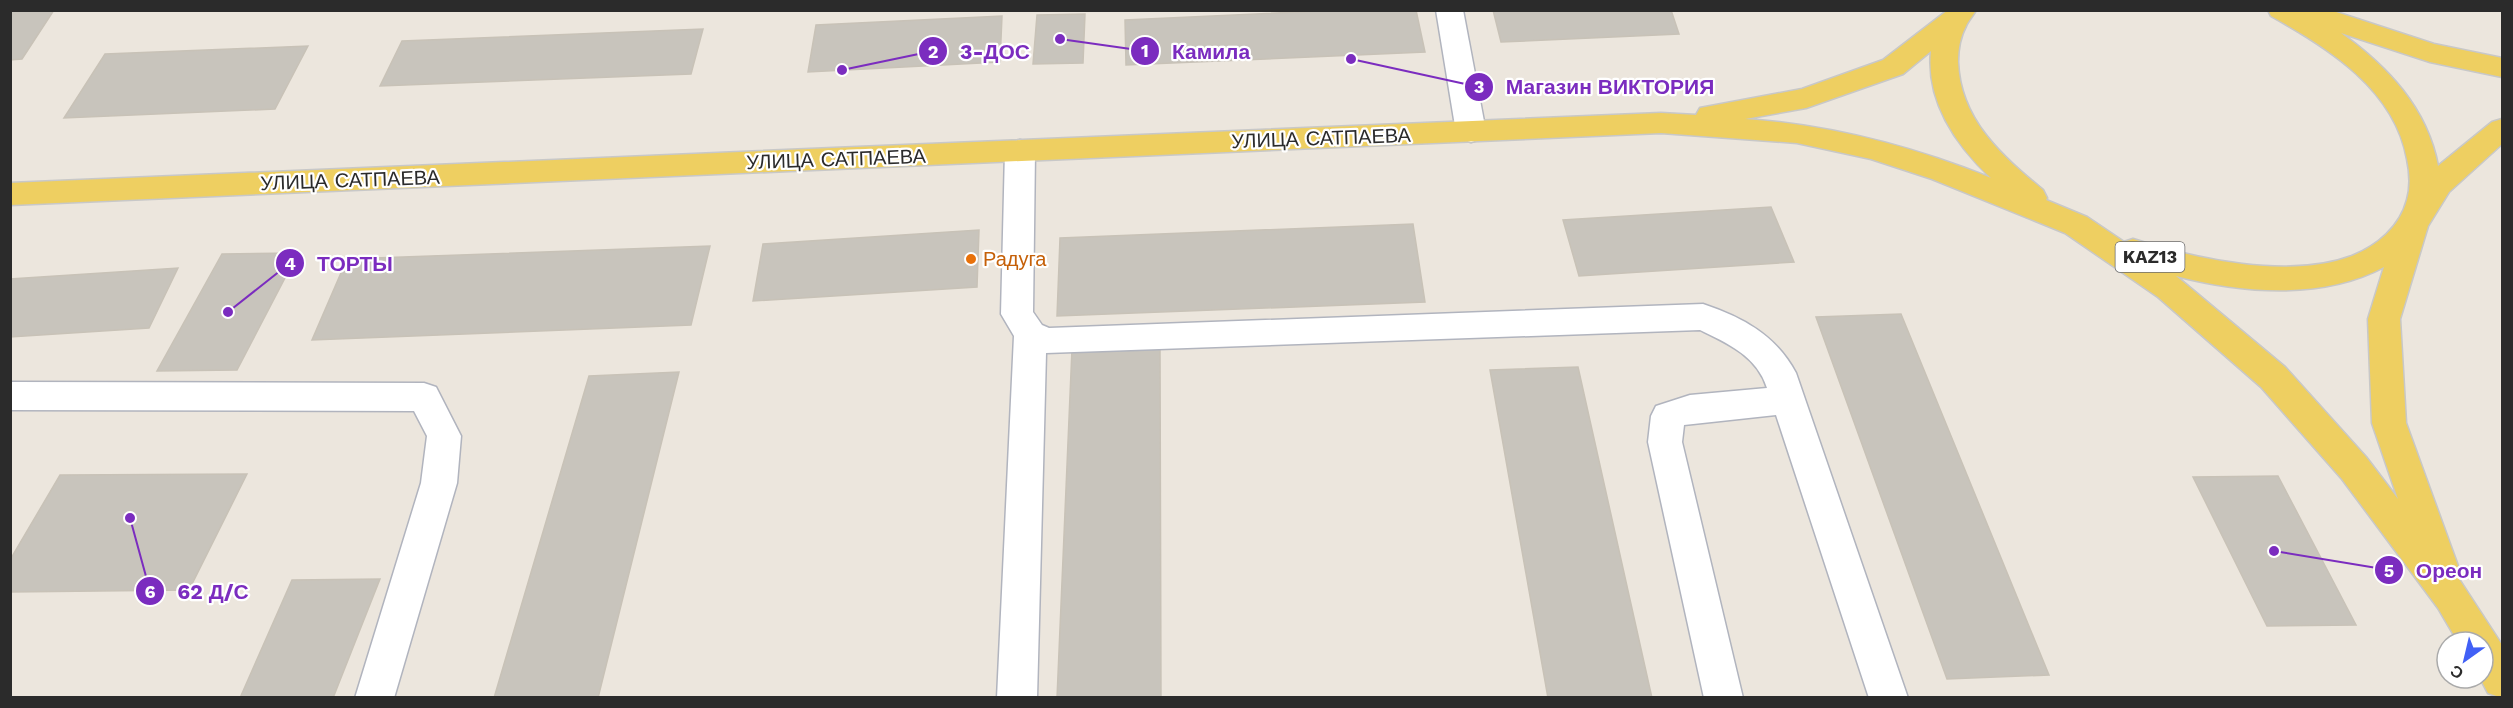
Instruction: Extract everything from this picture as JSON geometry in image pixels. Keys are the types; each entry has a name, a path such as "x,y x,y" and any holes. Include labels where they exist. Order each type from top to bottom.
{"main road":[{"name":"KAZ13","path":"2281,10 2304,22 2348,52 2379,80 2408,117 2423,153 2426,192 2413,225 2384,319 2389,423 2451,596"},
{"path":"2301,10 2406,45 2484,65 2502,67"},
{"name":"KAZ13","path":"1959,13 1943,51 1947,89 1966,131 2004,175 2034,199 2169,288 2274,377 2354,468 2451,596 2472,630"},
{"path":"1661,123 1806,98 1893,67 1959,13"},
{"name":"УЛИЦА САТПАЕВА","path":"10,194 1661,123"},
{"path":"1661,123 1797,133 1873,149 1943,171 2076,225"},
{"name":"KAZ13","path":"2076,225 2136,253 2187,268 2248,278 2303,278 2351,268 2385,252 2413,225 2438,184 2470,154 2502,129"}],"street":[{"path":"1449,10 1471,132"},
{"path":"1017,698 1030,334 1017,314 1020,151"},
{"path":"1030,334 1048,341 1703,317 1751,340 1779,373 1889,698"},
{"path":"10,396 424,397 444,436 439,483 374,698"},
{"path":"1724,698 1665,442 1668,417 1690,409 1788,400"}],"building":[{"path":"10,10 54,10 22,59 10,60"},
{"path":"1341,10 1416,10 1425,52 1126,65 1125,20"},
{"path":"1493,10 1671,10 1679,34 1501,42"},
{"path":"1085,14 1083,63 1033,64 1037,15"},
{"path":"1002,16 1000,62 808,72 816,25"},
{"path":"703,29 691,74 380,86 402,41"},
{"path":"308,46 275,109 64,118 105,54"},
{"path":"1771,207 1794,262 1579,276 1563,220"},
{"path":"1413,224 1425,302 1057,316 1060,238"},
{"path":"979,230 977,287 753,301 763,244"},
{"path":"710,246 691,325 312,340 347,259"},
{"path":"298,253 237,370 157,371 222,254"},
{"path":"178,268 149,328 10,337 10,279"},
{"path":"1901,314 2049,675 1947,679 1816,317"},
{"path":"1160,346 1161,698 1057,698 1072,349"},
{"path":"1578,367 1652,698 1548,698 1490,370"},
{"path":"679,372 598,698 494,698 589,376"},
{"path":"247,474 189,590 10,592 10,560 60,475"},
{"path":"2278,476 2356,625 2267,626 2193,477"},
{"path":"380,579 333,698 240,698 292,580"}],"place":[{"name":"Камила","path":"1060,39"},
{"name":"Магазин ВИКТОРИЯ","path":"1351,59"},
{"name":"3-ДОС","path":"842,70"},
{"name":"Радуга","path":"971,259"},
{"name":"ТОРТЫ","path":"228,312"},
{"name":"62 Д/С","path":"130,518"},
{"name":"Ореон","path":"2274,551"}]}
